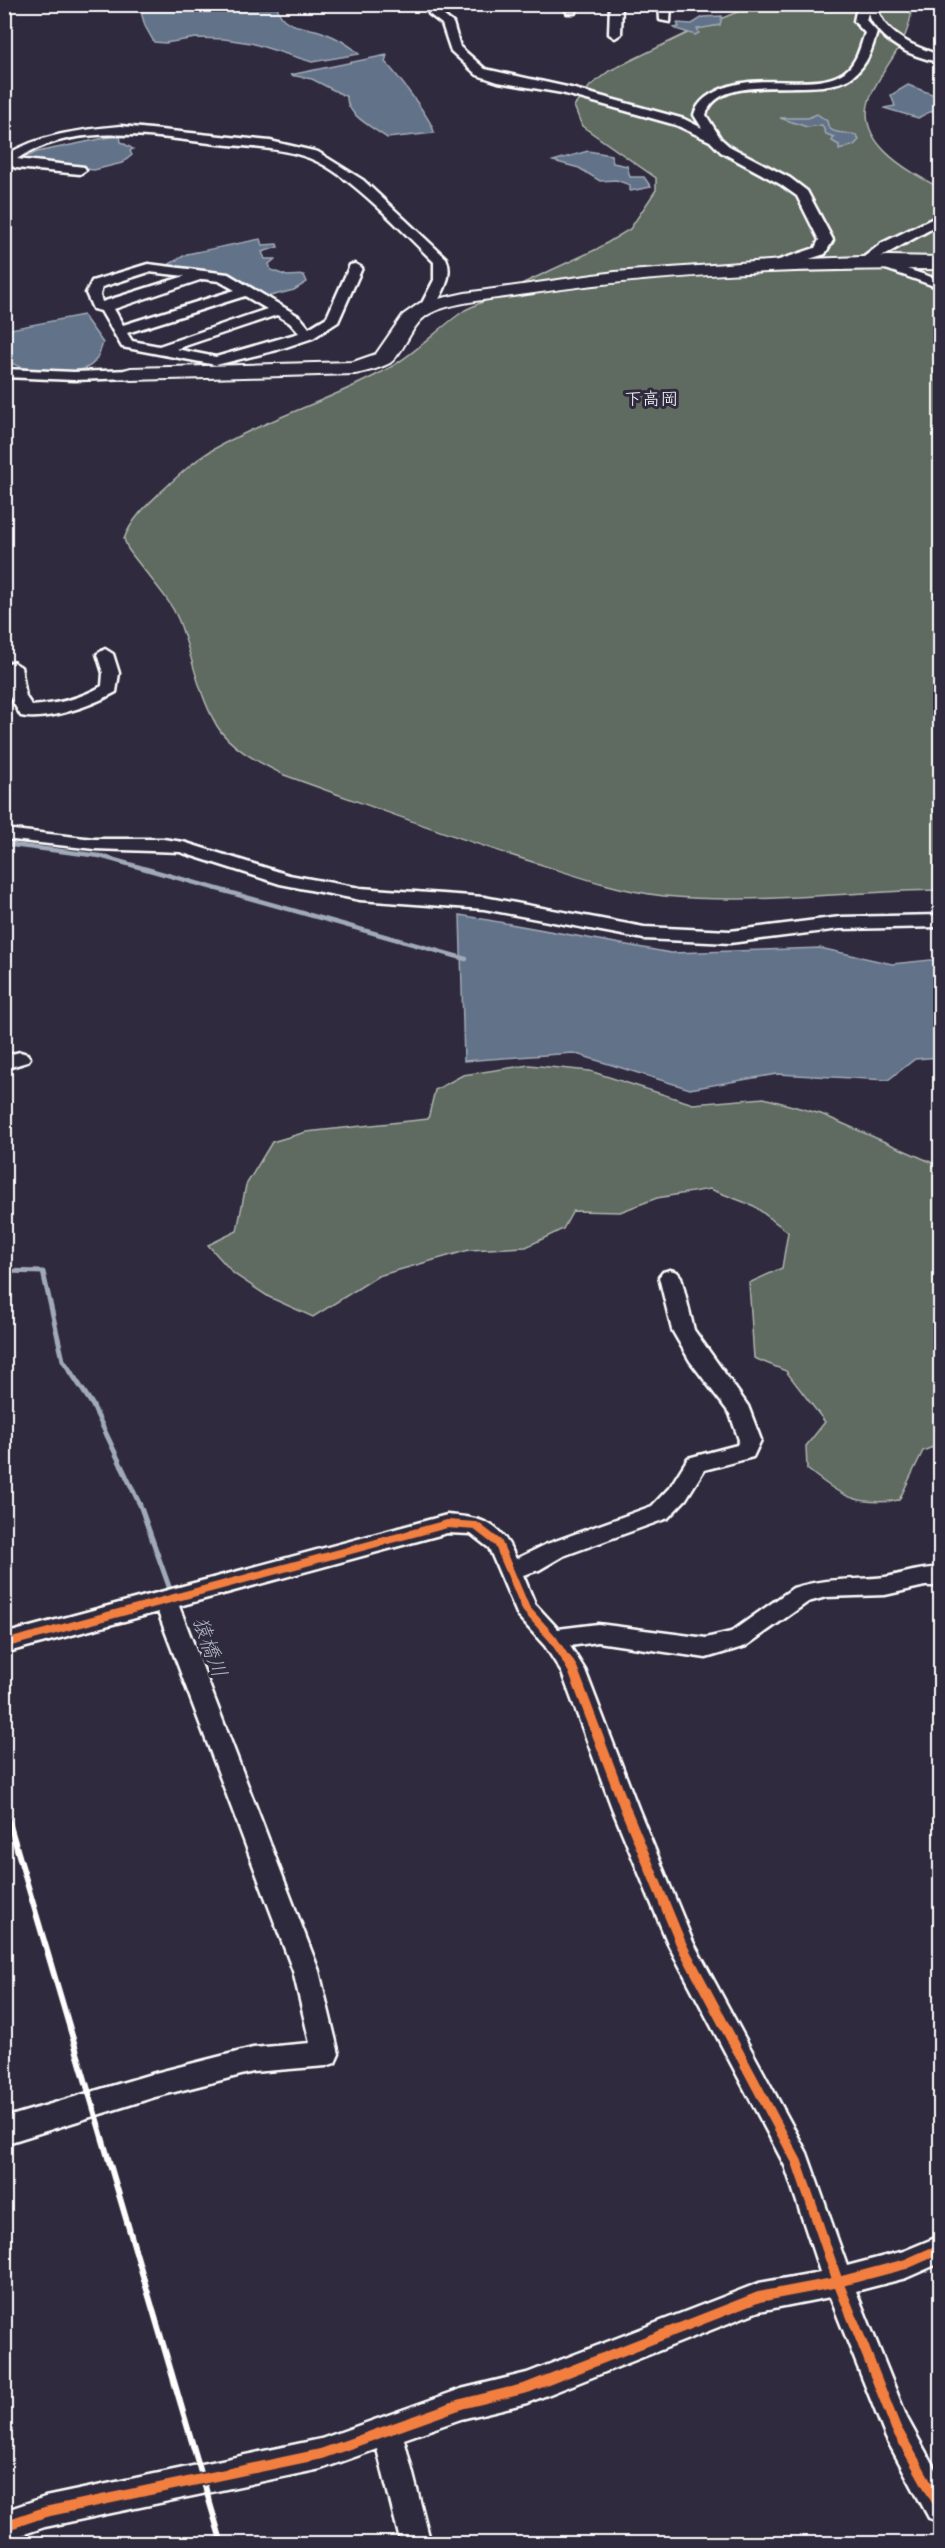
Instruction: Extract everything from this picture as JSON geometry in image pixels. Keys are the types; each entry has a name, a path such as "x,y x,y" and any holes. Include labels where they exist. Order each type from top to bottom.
{"street":[{"path":"431,4 433,12 447,23 455,48 482,72 498,78 573,92 680,122 716,141 802,194 826,240 820,251 775,266"},
{"path":"615,34 616,4"},
{"path":"665,4 666,20"},
{"path":"716,141 700,116 701,109 725,89 751,84 816,84 837,80 853,72 870,43 871,32 860,21 862,12 870,5 876,23 888,34 902,44 940,59"},
{"path":"4,373 74,376 355,368 383,358 410,319 427,307 440,286 443,272 441,261 358,183 314,155 270,145 121,130 98,132 31,147 18,152 9,159 11,162 80,170"},
{"path":"4,147 31,147"},
{"path":"867,260 887,246 940,219"},
{"path":"867,260 940,284"},
{"path":"427,307 554,282 632,274 867,260 940,263"},
{"path":"204,273 106,307 98,306 93,300 93,289 97,284 148,268 204,273 223,277 247,291 276,311 295,320 308,335"},
{"path":"106,307 123,341 138,347 162,349 216,360 272,347 308,335 333,319 355,268"},
{"path":"118,330 247,291"},
{"path":"162,349 276,311"},
{"path":"109,374 112,367 138,347"},
{"path":"4,669 13,667 18,697 27,712 55,709 95,699 110,688 111,673 105,654"},
{"path":"4,834 94,844 173,846 286,880 360,894 484,903 655,934 730,937 840,923 940,921"},
{"path":"511,1570 531,1564 555,1550 660,1512 678,1493 696,1464 745,1451 750,1440 740,1412 683,1330 670,1277"},
{"path":"4,1644 447,1524 476,1526 498,1543 526,1609 553,1639 573,1670 625,1808 682,1946 797,2162 838,2283 896,2428 940,2507"},
{"path":"553,1639 598,1633 706,1648 738,1639 801,1595 826,1588 885,1586 925,1576 940,1576"},
{"path":"4,2131 154,2085 254,2060 326,2054 306,1971 171,1600"},
{"path":"4,2526 45,2512 321,2454 461,2404 527,2388 759,2297 838,2283 906,2264 940,2249"},
{"path":"387,2431 416,2544"}],"shaded area":[{"path":"905,4 911,15 908,26 900,46 872,93 867,110 869,125 875,139 885,151 912,172 940,188 940,890 733,899 664,896 632,891 583,878 473,842 284,775 247,755 230,742 210,714 184,634 174,611 128,549 124,539 131,524 141,512 182,473 214,449 257,427 346,390 389,368 465,310 597,249 630,229 656,190 656,178 582,126 574,106 590,86 609,71 696,29 754,5"},
{"path":"529,1065 590,1071 693,1104 764,1098 821,1114 940,1166 940,1444 923,1451 899,1500 871,1502 849,1497 829,1486 807,1469 806,1446 825,1422 786,1371 754,1358 749,1283 782,1268 788,1232 754,1206 710,1189 657,1198 620,1212 573,1211 563,1229 526,1247 469,1250 378,1276 313,1317 269,1297 234,1274 208,1245 237,1231 246,1185 272,1142 306,1132 428,1119 435,1090 463,1075"}],"water":[{"path":"139,5 277,5 279,13 288,23 332,36 359,54 312,62 251,43 224,39 196,38 165,43 154,42 145,26"},
{"path":"722,16 720,25 697,29 699,33 695,35 673,28 679,27 677,23 692,24 703,17"},
{"path":"387,55 385,62 421,108 434,133 387,138 351,110 347,97 312,79 290,75"},
{"path":"908,85 940,97 939,105 918,118 884,108 895,106 891,95"},
{"path":"817,114 827,121 828,126 834,131 856,135 859,140 854,145 839,150 839,145 832,141 834,137 826,134 822,125 807,127 780,118 808,118"},
{"path":"120,135 121,142 133,149 130,151 132,155 122,163 94,170 18,161 37,152"},
{"path":"588,151 611,155 613,163 627,166 630,177 644,177 651,187 630,191 630,185 616,180 600,181 579,168 553,161"},
{"path":"260,239 262,245 277,244 278,247 262,252 265,259 275,259 269,264 271,270 287,276 304,275 307,282 294,290 262,298 260,292 223,274 166,266 187,254"},
{"path":"83,315 103,343 96,360 88,367 76,371 49,372 27,369 5,362 5,330"},
{"path":"460,915 671,953 820,948 892,964 940,959 940,1057 915,1059 888,1080 777,1074 690,1089 573,1053 464,1061"}],"waterway":[{"path":"4,844 100,856 466,959"},
{"name":"猿橋川","path":"4,1271 43,1272 63,1360 92,1404 140,1505 172,1595"}],"railway":[{"path":"4,1805 222,2544"}],"cycle path":[{"path":"4,1644 447,1524 476,1526 498,1543 526,1609 553,1639 573,1670 625,1808 682,1946 797,2162 838,2282 896,2428 940,2507"},
{"path":"4,2526 45,2512 321,2454 461,2404 527,2388 759,2297 838,2282 906,2264 940,2249"}],"district":[{"name":"下高岡","path":"651,399"}]}
